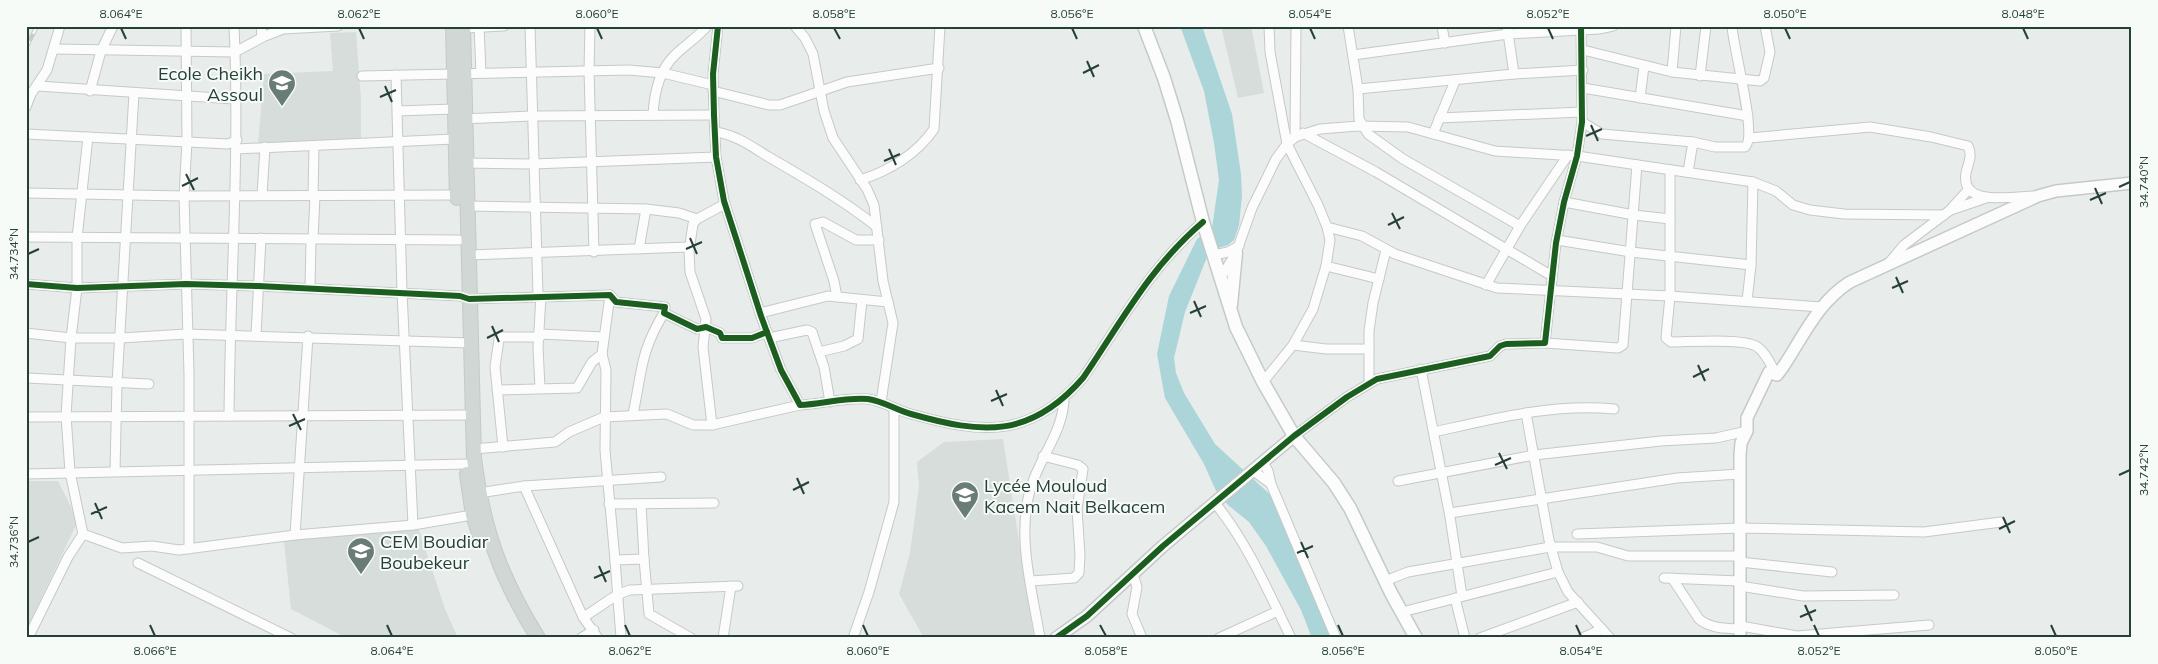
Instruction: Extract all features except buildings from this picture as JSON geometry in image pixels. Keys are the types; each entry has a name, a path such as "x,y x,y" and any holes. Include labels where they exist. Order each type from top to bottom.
{"main road":[{"path":"1144,26 1164,78 1177,120 1205,226 1230,310 1263,382 1294,436 1334,484 1350,508 1416,638"},
{"path":"459,27 459,74 454,139 466,343 467,464 478,514 498,581 528,638"},
{"path":"457,116 466,163 468,255 464,298"},
{"path":"1230,310 1238,249"},
{"path":"468,415 479,492 478,514 503,574 538,638"}],"street":[{"path":"26,107 55,49 60,26"},
{"path":"90,91 101,51 113,26"},
{"path":"186,26 184,52 187,141 184,196 190,549"},
{"path":"229,416 231,286 237,144 234,98 234,26"},
{"path":"261,26 262,37"},
{"path":"55,49 235,52 283,28 338,26"},
{"path":"459,27 504,26"},
{"path":"530,26 534,207 540,296 540,336 538,347 540,388"},
{"path":"590,26 589,70 594,252"},
{"path":"653,115 656,90 663,73 676,54 697,38 707,26"},
{"path":"795,26 805,38 813,54 822,90 824,111 833,138 872,198 893,323 881,402"},
{"path":"860,180 889,168 926,141 934,129 940,26"},
{"path":"1263,382 1294,345 1316,303 1326,266 1330,240 1328,227 1302,170 1287,144 1270,52 1269,26"},
{"path":"1296,26 1299,135"},
{"path":"1348,26 1362,126 1374,140 1402,159 1520,226"},
{"path":"1442,26 1445,43"},
{"path":"1353,54 1445,43 1507,30 1613,26"},
{"path":"1672,72 1676,26"},
{"path":"1700,76 1706,26"},
{"path":"1582,122 1602,134 1693,142 1715,147 1742,148 1748,145 1748,116 1732,26"},
{"path":"1583,50 1672,72 1760,81 1764,78 1770,52 1765,26"},
{"path":"479,27 481,73"},
{"path":"716,27 713,88 714,115 716,157 724,204 781,370 800,406"},
{"path":"1545,343 1557,240 1572,156 1582,122 1582,28"},
{"path":"1507,30 1514,74"},
{"path":"1640,98 1644,66"},
{"path":"362,76 589,70 663,73 769,105 796,100 822,90 869,77 939,68"},
{"path":"1358,89 1514,74 1583,70"},
{"path":"396,75 402,292 413,525"},
{"path":"1433,134 1455,81"},
{"path":"38,86 134,94 234,98"},
{"path":"1583,88 1748,116"},
{"path":"115,471 117,383 122,338 134,94"},
{"path":"398,111 457,116 714,115"},
{"path":"1439,118 1582,112"},
{"path":"1220,279 1238,249 1268,174 1287,144 1299,135 1320,129 1362,126 1408,127 1495,151 1572,156 1753,182 1776,190 1793,205 1810,210 1844,214 1946,213 1987,198"},
{"path":"1749,138 1870,127 1966,144 1971,152 1966,174 1969,189 1976,195 1987,198 2038,196"},
{"path":"715,132 731,136 781,164 852,208 877,227"},
{"path":"26,134 187,141 237,144 264,148 454,139"},
{"path":"1299,135 1508,249 1552,276"},
{"path":"28,638 68,556 83,534 70,472 66,416 70,338 77,288 77,238 88,137"},
{"path":"1688,172 1693,142"},
{"path":"310,288 314,146"},
{"path":"262,195 264,148"},
{"path":"1486,285 1520,226 1572,156"},
{"path":"466,163 533,164 716,157"},
{"path":"1056,638 1088,616 1133,574 1294,436 1369,383 1421,369 1490,356 1500,346 1506,344 1545,343 1622,346 1628,294 1637,165"},
{"path":"1670,170 1671,256 1666,338 1668,341 1751,344 1763,352 1777,375"},
{"path":"1747,301 1751,265 1753,182"},
{"path":"1777,375 1822,307 1838,289 1888,264 2038,196 2056,191 2132,183"},
{"path":"1888,264 1904,245 1946,213 1969,189"},
{"path":"26,193 128,196 457,195"},
{"path":"1564,202 1634,215 1670,219"},
{"path":"712,425 702,336 706,327 706,316 690,272 689,247 693,224 696,219 724,204"},
{"path":"466,206 646,209 678,213 696,219"},
{"path":"639,249 646,209"},
{"path":"837,297 834,281 814,224 823,222 856,240 879,240"},
{"path":"474,449 555,442 569,432 604,417 633,414 667,414 693,425 712,425 800,406 852,399 881,402 894,409 969,428 993,429 1025,422 1064,399 1083,378 1149,277 1179,243 1205,226"},
{"path":"1328,227 1362,236 1386,250 1486,285 1522,290 1670,296 1822,307"},
{"path":"26,237 459,240"},
{"path":"256,335 261,238"},
{"path":"1557,240 1631,252 1751,265"},
{"path":"468,255 594,252 689,247"},
{"path":"1214,254 1238,249"},
{"path":"1369,383 1369,349 1373,303 1386,250"},
{"path":"1326,266 1379,279"},
{"path":"26,284 77,288 186,284 258,286 402,292 464,298 610,295"},
{"path":"610,295 616,302 665,307 664,313 651,334 643,355 633,414"},
{"path":"610,295 602,354 606,370 604,417 607,481 621,638"},
{"path":"760,313 811,299 837,297 888,302"},
{"path":"819,352 844,346 858,339 862,300"},
{"path":"664,313 697,329 706,327 720,333 722,338 752,338 810,331 819,352 830,402"},
{"path":"26,333 70,338 122,338 186,334 308,336 466,343"},
{"path":"295,535 301,416 308,336"},
{"path":"503,447 495,367 499,339 502,337 540,336 604,337"},
{"path":"1294,345 1326,349 1369,349"},
{"path":"497,390 577,388 592,362 602,354"},
{"path":"1421,369 1450,513 1457,564 1458,598 1465,638"},
{"path":"1740,631 1741,443 1746,431 1747,418 1769,372 1777,375"},
{"path":"26,378 149,384"},
{"path":"1040,638 1026,553 1025,511 1033,481 1043,456 1062,420 1064,399"},
{"path":"1434,432 1526,413 1591,407 1614,409"},
{"path":"853,638 870,592 894,502 894,409"},
{"path":"1526,413 1550,547 1558,572 1568,592 1610,638"},
{"path":"26,417 468,415"},
{"path":"1398,481 1534,455 1716,438 1746,431"},
{"path":"1031,581 1074,578 1079,573 1080,554 1077,509 1083,470 1078,465 1043,456"},
{"path":"26,474 467,464"},
{"path":"1256,470 1268,471 1271,484 1336,638"},
{"path":"1450,513 1677,478 1740,474"},
{"path":"479,492 524,486 661,477"},
{"path":"524,486 583,616 596,634 580,638"},
{"path":"1218,501 1240,536 1291,638"},
{"path":"609,504 714,502"},
{"path":"641,504 649,614 691,638"},
{"path":"83,534 122,548 152,546 164,549 190,549 295,535 413,525 478,514"},
{"path":"1577,534 1740,528 1924,532 2002,522"},
{"path":"1386,581 1408,572 1550,547 1597,547 1628,556 1740,559 1832,572"},
{"path":"615,560 644,559"},
{"path":"138,563 291,638"},
{"path":"1402,612 1558,572"},
{"path":"1133,574 1137,587 1132,614 1142,638"},
{"path":"1894,595 1803,596 1740,584 1668,578 1699,619 1705,624 1740,631 1797,636 1929,625"},
{"path":"583,616 625,591 648,588 735,586 722,638"},
{"path":"1480,638 1578,602"},
{"path":"1219,638 1278,611"},
{"path":"1582,638 1602,629"}],"shaded area":[{"path":"1221,26 1251,26 1264,93 1238,98"},
{"name":"Ecole Cheikh Assoul","path":"356,32 361,100 361,140 258,144 264,74 333,71 330,33"},
{"name":"Lycée Mouloud Kacem Nait Belkacem","path":"1003,439 1034,638 924,638 899,594 910,553 919,486 917,462 944,442"},
{"path":"26,481 58,481 78,521 26,630"},
{"name":"CEM Boudiar Boubekeur","path":"418,527 445,609 458,638 347,638 291,609 284,541"}],"water":[{"path":"1180,26 1202,26 1232,114 1241,174 1242,196 1239,225 1234,240 1228,245 1218,248 1207,257 1185,312 1174,358 1176,373 1184,393 1215,444 1274,498 1332,638 1312,638 1301,610 1266,546 1249,522 1228,505 1216,491 1204,464 1165,398 1157,354 1169,296 1197,239 1212,228 1219,180 1204,91"}],"railway":[{"path":"26,48 37,26"}],"cycle path":[{"path":"718,26 713,74 714,115 716,157 724,201 761,316 781,370 800,405 868,399 937,421 983,427 1004,426 1024,421 1044,412 1063,398 1083,378 1137,296 1167,258 1203,222"},
{"path":"1056,638 1087,616 1163,546 1294,436 1347,397 1377,379 1490,356 1500,346 1506,344 1545,343 1556,243 1564,202 1577,156 1582,122 1581,26"},
{"path":"26,284 77,288 186,284 258,286 460,296 469,299 610,295 616,302 665,307 664,313 697,329 706,327 720,333 722,338 752,338 767,332"}],"place":[{"name":"Ecole Cheikh Assoul","path":"282,107"},
{"name":"Lycée Mouloud Kacem Nait Belkacem","path":"965,519"},
{"name":"CEM Boudiar Boubekeur","path":"361,575"}]}
